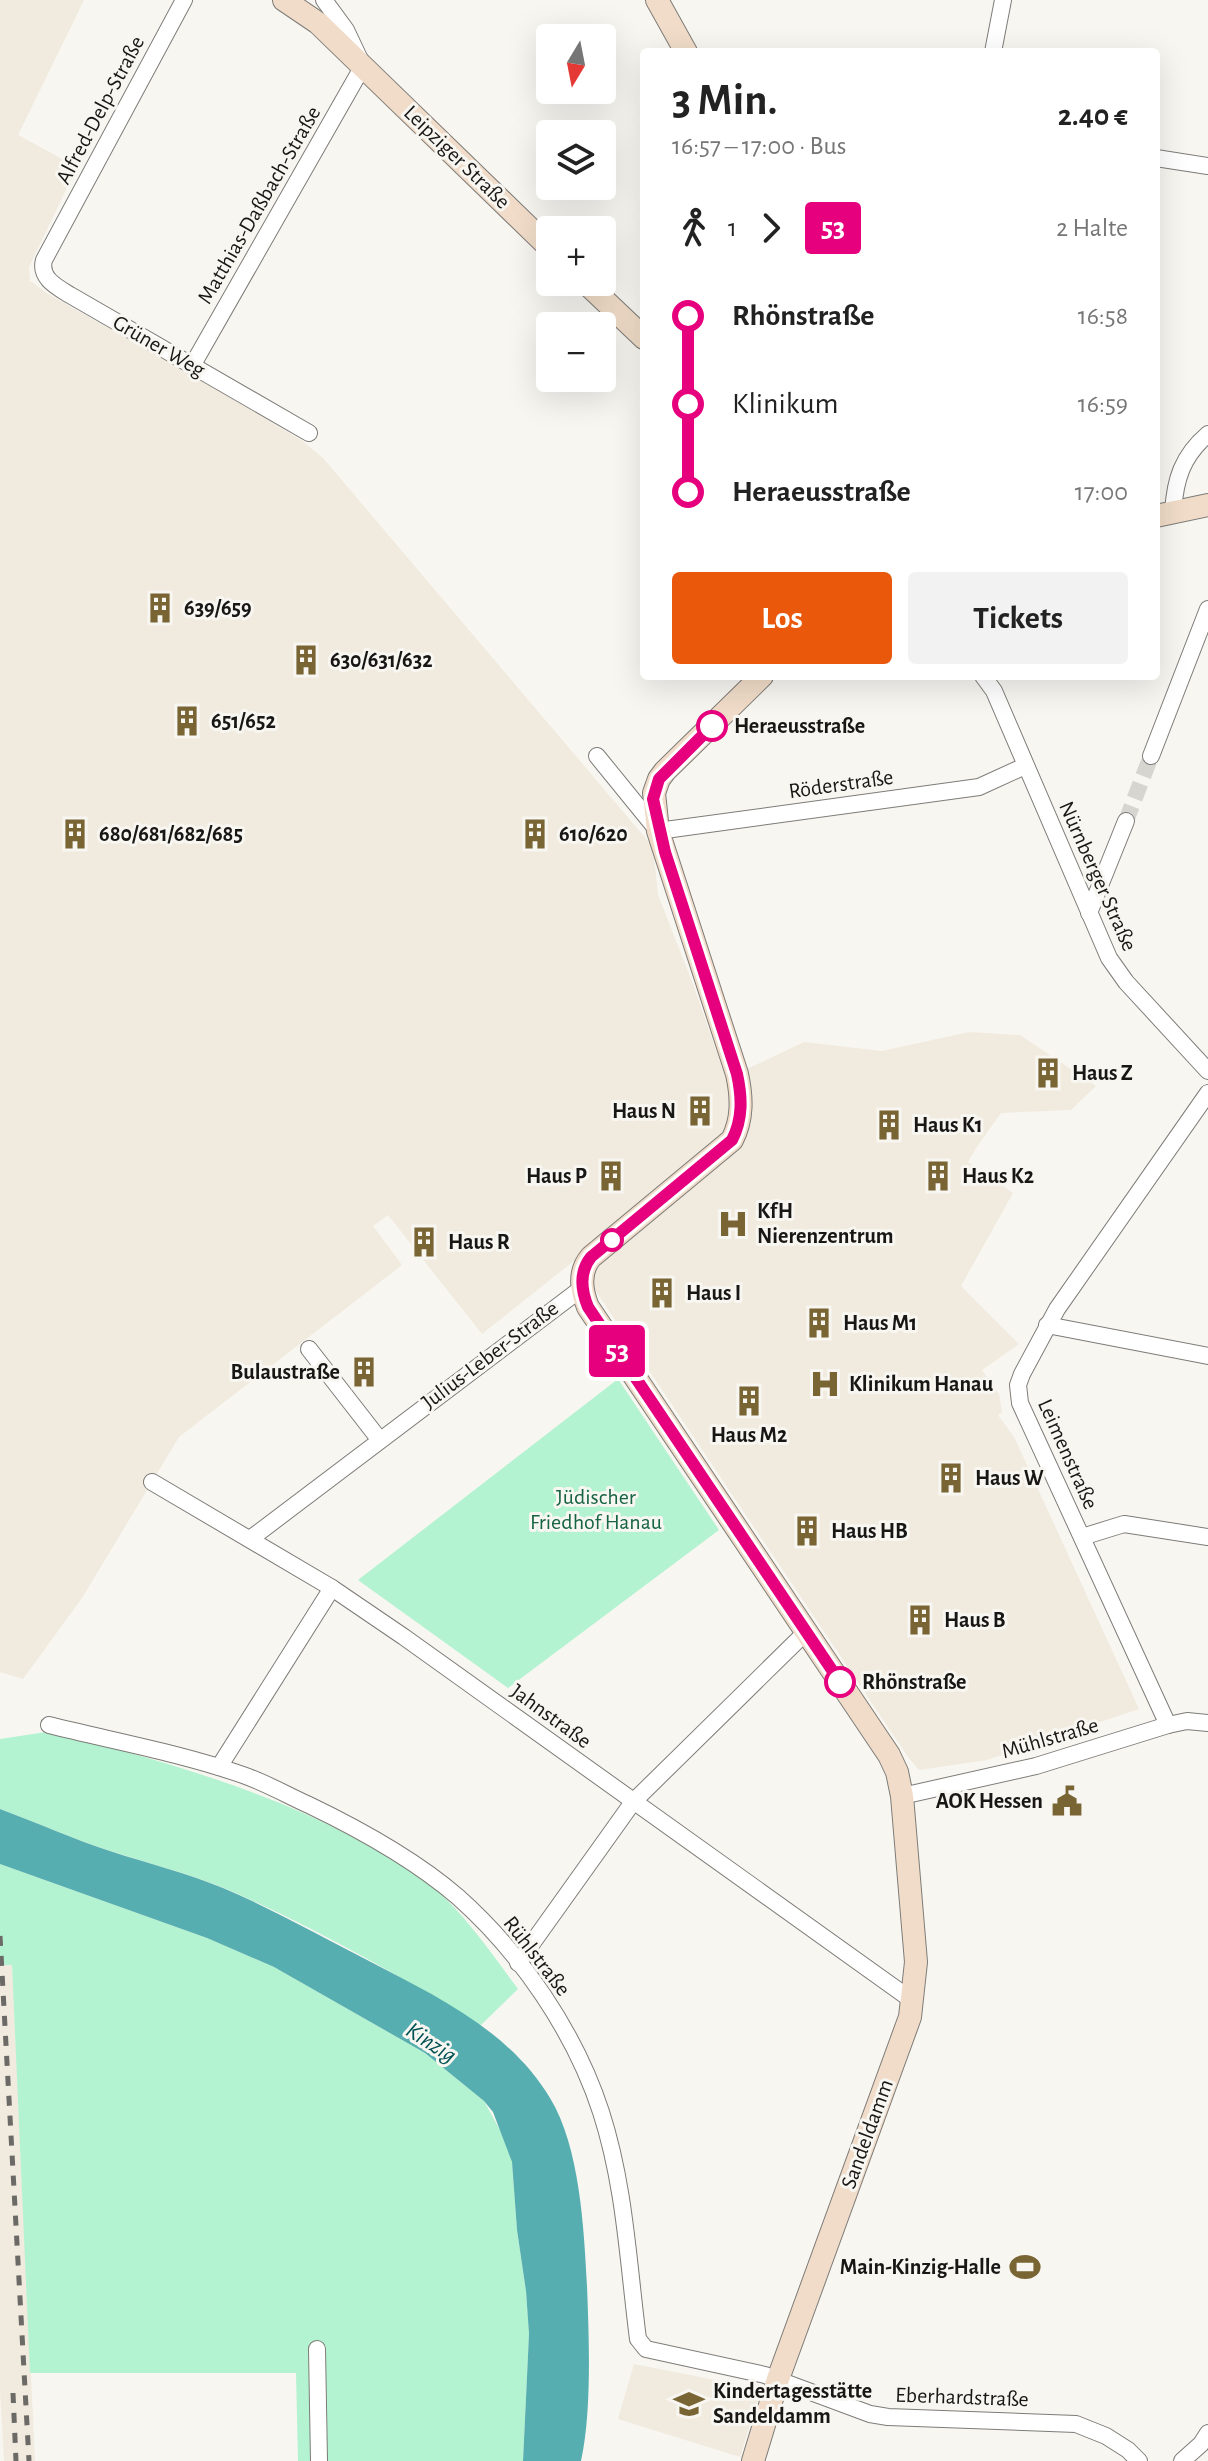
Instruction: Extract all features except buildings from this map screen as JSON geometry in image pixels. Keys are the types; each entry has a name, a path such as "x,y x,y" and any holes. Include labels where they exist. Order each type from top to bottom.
{"street":[{"name":"Alfred-Delp-Straße","path":"55,240 184,0"},
{"name":"Leipziger Straße","path":"324,0 346,30 363,66"},
{"path":"657,0 684,48"},
{"path":"994,48 1003,0"},
{"name":"Leipziger Straße","path":"292,2 318,23 536,234"},
{"name":"Matthias-Daßbach-Straße","path":"192,366 363,66"},
{"path":"1160,159 1208,166"},
{"name":"Grüner Weg","path":"55,240 42,268 50,281 309,433"},
{"path":"600,296 640,334"},
{"path":"1208,434 1191,450 1175,482 1165,514 1208,505"},
{"path":"1151,756 1208,609"},
{"path":"658,831 654,793 659,779 758,680"},
{"name":"Nürnberger Straße","path":"992,683 1025,766 1116,970 1208,1071"},
{"path":"597,756 658,831"},
{"name":"Röderstraße","path":"658,831 979,787 1025,766"},
{"path":"1089,913 1126,821"},
{"name":"Julius-Leber-Straße","path":"250,1539 582,1288 584,1269 591,1257 732,1140 741,1110 737,1074 658,831"},
{"name":"Leimenstraße","path":"1168,1725 1018,1395 1022,1374 1047,1325 1208,1093"},
{"name":"Sandeldamm","path":"582,1288 588,1307 889,1755 897,1772 902,1796 915,1942 913,2001 904,2034 778,2379 753,2461"},
{"path":"1047,1325 1208,1356"},
{"path":"309,1349 379,1439"},
{"name":"Jahnstraße","path":"152,1482 332,1588 404,1637 913,2001"},
{"path":"1082,1537 1115,1524 1124,1524 1208,1537"},
{"path":"219,1767 332,1588"},
{"path":"518,1963 633,1802 806,1632"},
{"name":"Mühlstraße","path":"902,1796 1036,1766 1168,1725 1187,1721 1208,1723"},
{"name":"Rühlstraße","path":"49,1725 219,1767 256,1780 330,1815 415,1865 459,1898 518,1963 566,2033 602,2114 620,2183 634,2313 641,2344 655,2352 713,2362 778,2379"},
{"path":"317,2349 319,2461"},
{"name":"Eberhardstraße","path":"778,2379 870,2414 888,2417 1076,2424 1106,2436 1139,2461"},
{"path":"1182,2461 1208,2433"}],"shaded area":[{"path":"0,0 84,0 18,135 77,167 29,267 30,281 301,440 323,458 653,847 658,895 726,1079 804,1042 882,1051 969,1032 1020,1035 1096,1086 1071,1110 1001,1113 976,1148 968,1162 1013,1193 961,1286 1019,1344 982,1370 999,1394 1002,1412 998,1415 1014,1437 1139,1709 987,1760 919,1770 575,1260 482,1334 388,1215 373,1226 402,1265 179,1437 82,1598 23,1679 0,1672"},
{"path":"0,1965 12,1965 35,2461 4,2461 0,2390"},
{"name":"Kindertagesstätte Sandeldamm","path":"634,2364 761,2389 740,2457 618,2419"}],"green space":[{"name":"Jüdischer Friedhof Hanau","path":"618,1379 719,1530 508,1688 358,1580"},
{"path":"53,1731 248,1791 324,1822 371,1847 416,1874 446,1899 475,1931 518,1989 481,2025 355,1952 257,1903 183,1873 99,1847 0,1809 0,1739"},
{"path":"0,1864 207,1938 274,1967 425,2053 484,2101 506,2141 512,2162 526,2291 529,2334 523,2461 298,2461 296,2373 30,2373 12,1965 0,1965"}],"water":[{"name":"Kinzig","path":"0,1809 242,1896 445,2002 492,2034 533,2074 560,2118 579,2189 587,2286 589,2374 581,2461 523,2461 529,2334 526,2291 512,2162 493,2112 484,2101 425,2053 274,1967 207,1938 0,1864"}],"tunnel":[{"path":"1126,821 1151,756"}],"railway":[{"path":"0,1936 29,2461"},
{"path":"13,2393 16,2461"}],"bus line":[{"name":"53","path":"712,726 665,771 655,785 653,799 658,831 737,1074 742,1100 737,1129 732,1140 591,1257 584,1269 582,1288 588,1307 840,1682"}],"place":[{"name":"639/659","path":"160,608"},
{"name":"630/631/632","path":"306,660"},
{"name":"651/652","path":"187,721"},
{"name":"Heraeusstraße","path":"712,726"},
{"name":"680/681/682/685","path":"75,834"},
{"name":"610/620","path":"535,834"},
{"name":"Haus Z","path":"1048,1073"},
{"name":"Haus N","path":"700,1111"},
{"name":"Haus K1","path":"889,1125"},
{"name":"Haus P","path":"611,1176"},
{"name":"Haus K2","path":"938,1176"},
{"name":"KfH Nierenzentrum","path":"733,1224"},
{"name":"Haus R","path":"424,1242"},
{"name":"Haus I","path":"662,1293"},
{"name":"Haus M1","path":"819,1323"},
{"name":"Bulaustraße","path":"364,1372"},
{"name":"Klinikum Hanau","path":"825,1384"},
{"name":"Haus M2","path":"749,1401"},
{"name":"Haus W","path":"951,1478"},
{"name":"Haus HB","path":"807,1531"},
{"name":"Haus B","path":"920,1620"},
{"name":"Rhönstraße","path":"840,1682"},
{"name":"AOK Hessen","path":"1067,1801"},
{"name":"Main-Kinzig-Halle","path":"1025,2267"},
{"name":"Kindertagesstätte Sandeldamm","path":"689,2404"}]}
